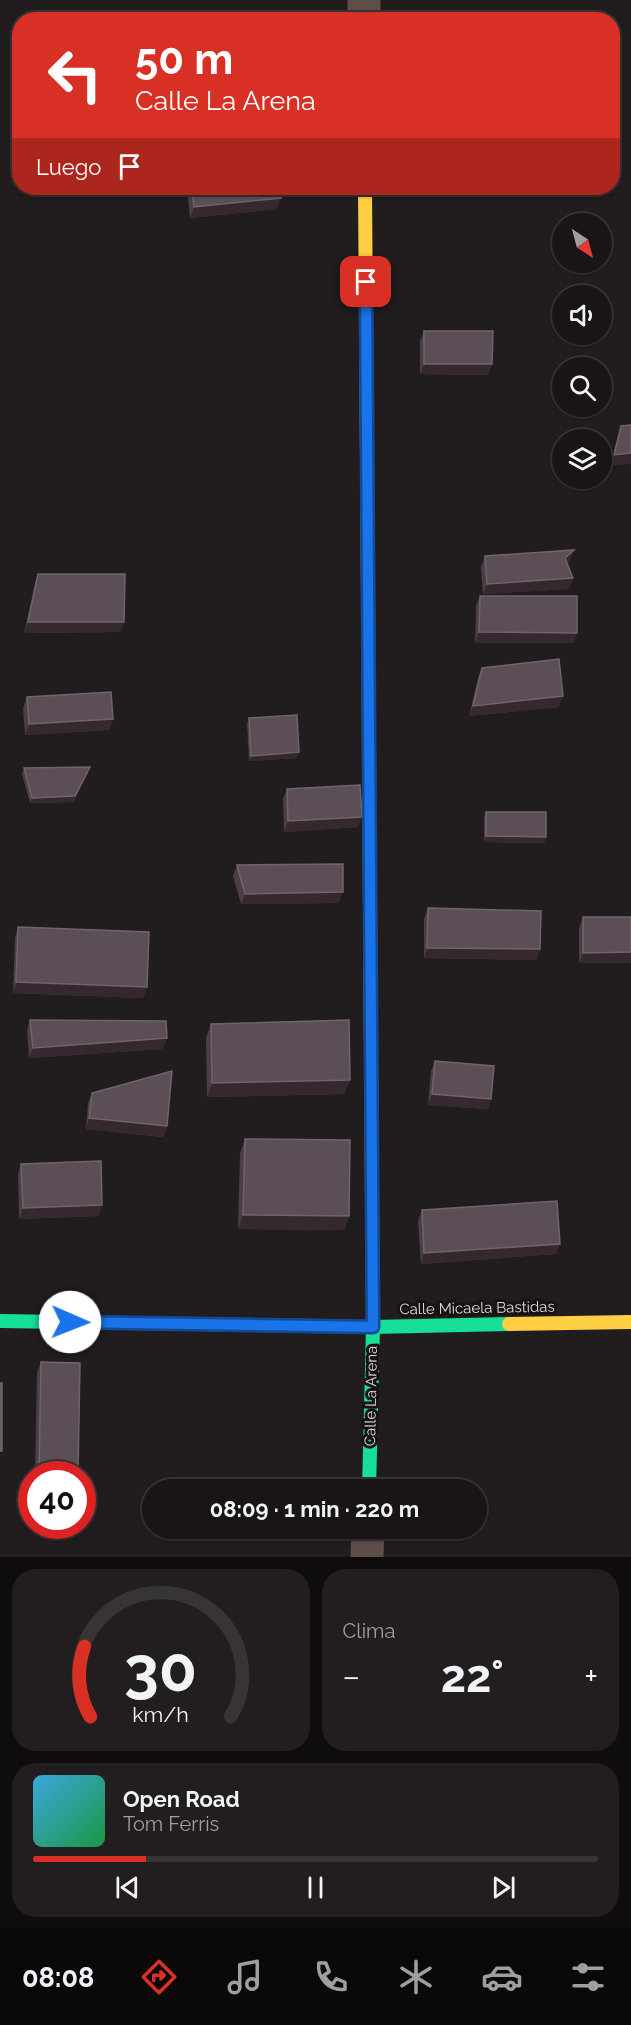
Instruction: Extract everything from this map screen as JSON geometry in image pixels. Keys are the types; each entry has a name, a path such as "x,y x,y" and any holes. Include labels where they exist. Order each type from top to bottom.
{"street":[{"name":"Calle La Arena","path":"365,195 373,1327 369,1479"},
{"name":"Calle Micaela Bastidas","path":"0,1321 373,1327 631,1322"},
{"path":"367,1557 368,1539"}],"building":[{"path":"193,195 281,195 281,198 194,207"},
{"path":"424,331 493,331 492,364 424,364"},
{"path":"631,425 631,453 614,455 621,426"},
{"path":"574,550 565,558 573,578 487,584 485,556"},
{"path":"38,574 125,574 124,622 28,622"},
{"path":"480,596 577,596 577,633 479,632"},
{"path":"559,659 563,696 473,706 482,668"},
{"path":"111,692 113,719 29,724 27,697"},
{"path":"297,715 299,752 251,756 249,718"},
{"path":"90,767 75,796 32,798 24,768"},
{"path":"360,785 362,817 288,821 287,789"},
{"path":"486,812 546,812 546,837 486,836"},
{"path":"343,864 343,892 245,894 237,865"},
{"path":"428,908 541,911 540,949 427,948"},
{"path":"583,917 631,917 631,952 583,953"},
{"path":"18,927 149,932 147,987 16,982"},
{"path":"30,1020 166,1021 167,1038 33,1048"},
{"path":"349,1020 350,1080 212,1083 211,1024"},
{"path":"435,1061 494,1066 491,1099 432,1094"},
{"path":"172,1071 167,1126 89,1118 92,1093"},
{"path":"245,1139 350,1140 349,1216 243,1215"},
{"path":"101,1161 102,1205 23,1208 21,1164"},
{"path":"557,1201 560,1244 424,1253 422,1210"},
{"path":"41,1362 80,1363 78,1461 39,1461"},
{"path":"0,1383 2,1383 2,1451 0,1451"}],"traffic: fast":[{"path":"368,594 370,907"},
{"path":"369,1479 373,1327 372,1198"},
{"path":"0,1321 373,1327 509,1324"}],"traffic: slow":[{"path":"365,195 368,594"},
{"path":"370,907 372,1198"},
{"path":"509,1324 631,1322"}],"route":[{"path":"70,1322 373,1327 366,282"}]}
